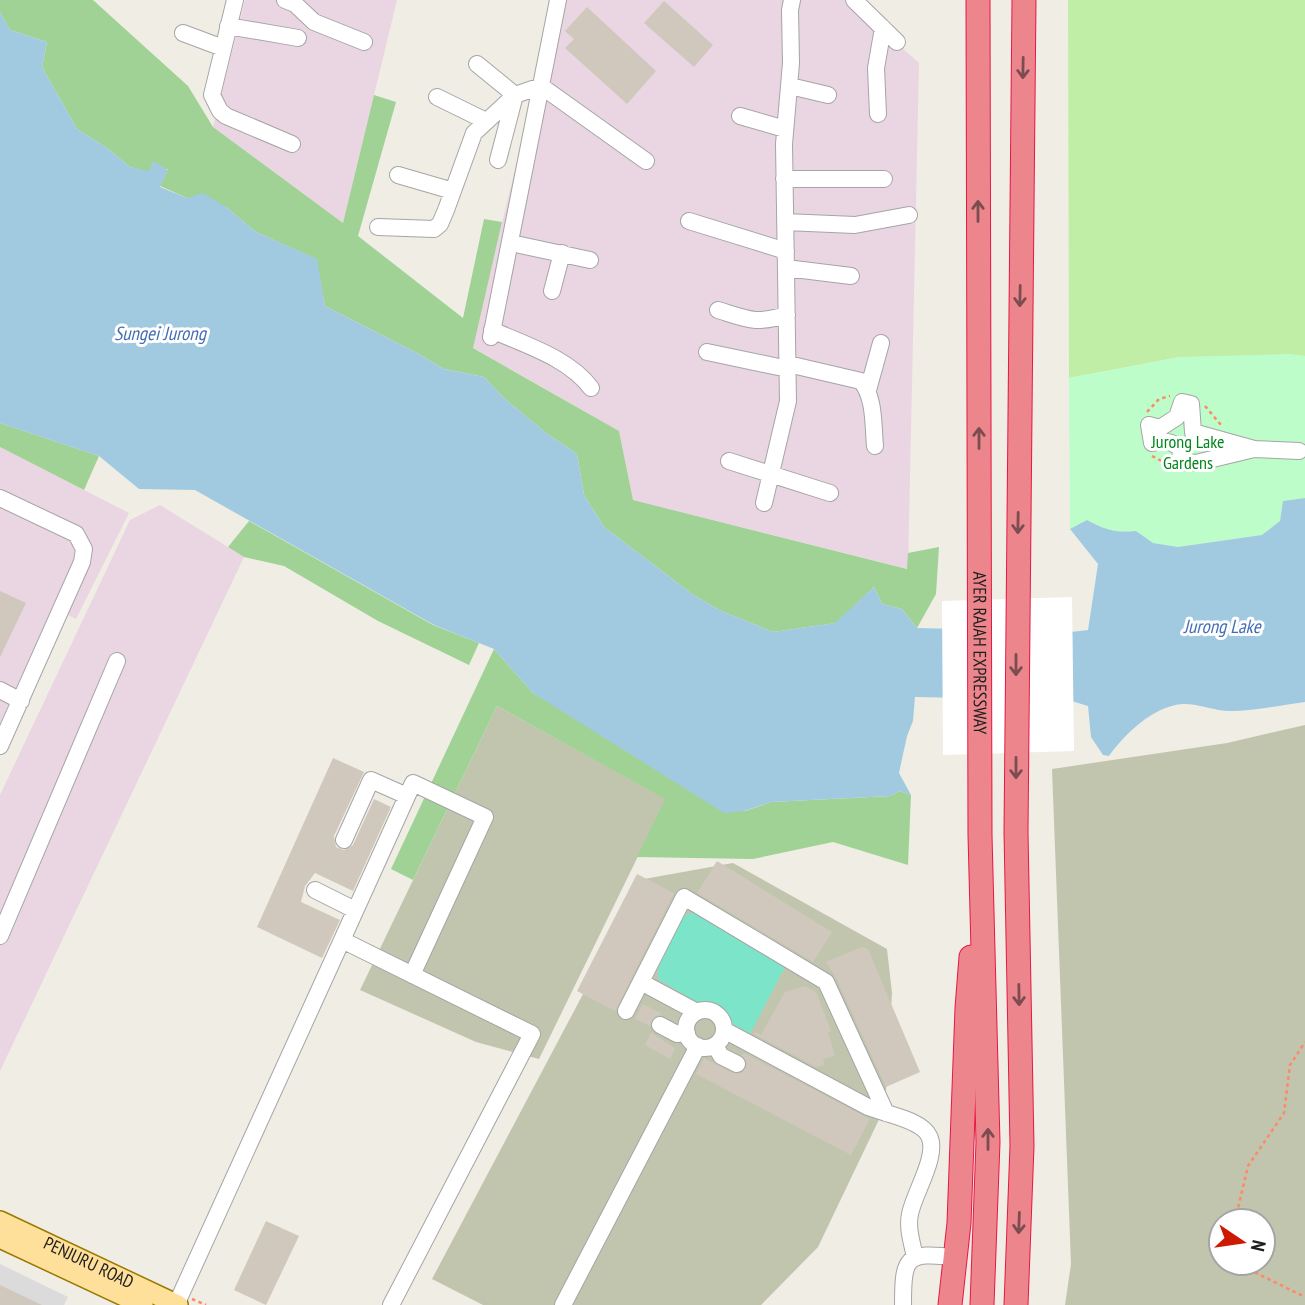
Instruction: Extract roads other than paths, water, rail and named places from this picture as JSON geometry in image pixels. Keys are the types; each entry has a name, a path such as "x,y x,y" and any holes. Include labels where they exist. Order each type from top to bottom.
{"highway":[{"name":"AYER RAJAH EXPRESSWAY","path":"978,0 980,835 988,1142 982,1305"},
{"name":"AYER RAJAH EXPRESSWAY","path":"1016,1305 1022,1146 1016,832 1016,630 1024,0"},
{"path":"950,1305 959,1223 967,1008 980,835"}],"main road":[{"name":"PENJURU ROAD","path":"0,1221 177,1305"},
{"name":"PENJURU ROAD","path":"0,1238 144,1305"}],"street":[{"path":"235,0 212,95 220,111 292,144"},
{"path":"285,0 295,4 314,22 364,43"},
{"path":"558,0 491,333 571,368 583,377 591,388"},
{"path":"764,503 789,401 784,178 785,129 792,63 792,0"},
{"path":"854,0 897,42"},
{"path":"228,26 298,38"},
{"path":"878,114 876,68 883,28"},
{"path":"183,33 223,48"},
{"path":"477,64 515,95"},
{"path":"378,227 434,229 440,224 474,133 515,95 541,86"},
{"path":"541,86 646,161"},
{"path":"790,86 828,95"},
{"path":"498,160 515,95"},
{"path":"437,97 486,121"},
{"path":"740,116 785,129"},
{"path":"398,175 453,191"},
{"path":"784,178 884,178"},
{"path":"785,222 855,225 909,215"},
{"path":"689,221 786,251"},
{"path":"511,243 590,260"},
{"path":"552,291 562,253"},
{"path":"786,268 851,276"},
{"path":"719,310 750,320 764,321 787,315"},
{"path":"875,446 868,390 881,343"},
{"path":"707,352 861,381 868,390"},
{"path":"1254,449 1196,463 1183,462 1179,447 1172,442 1152,443 1149,425 1160,428 1177,417 1182,402 1191,404 1193,432 1254,449 1299,451"},
{"path":"729,461 830,493"},
{"path":"0,498 76,534 84,549 82,562 0,746"},
{"path":"0,936 117,661"},
{"path":"0,690 21,701"},
{"path":"344,840 371,780 407,796"},
{"path":"177,1305 413,783 485,817 412,975"},
{"path":"315,890 355,910"},
{"path":"626,1011 684,897 826,982 886,1113"},
{"path":"342,940 532,1034 391,1305"},
{"path":"641,982 697,1012"},
{"path":"563,1305 692,1040 689,1019 697,1012 709,1010 716,1013 721,1018 721,1056 737,1064"},
{"path":"660,1025 709,1048 720,1038"},
{"path":"720,1038 868,1107 924,1129 930,1136 932,1147 909,1215 909,1234 915,1257"},
{"path":"903,1305 903,1274 915,1257 926,1254 956,1257"}],"water":[{"name":"Sungei Jurong","path":"0,12 10,30 47,42 42,67 77,129 130,167 149,171 153,161 168,170 160,187 187,198 203,193 226,207 256,232 317,259 325,306 444,369 484,377 505,399 546,433 577,454 584,495 604,527 692,594 719,610 773,632 835,623 874,587 882,604 902,609 917,628 1071,632 1088,630 1098,564 1070,529 1087,520 1111,530 1136,531 1153,543 1178,547 1262,535 1280,521 1283,501 1305,498 1305,702 1239,711 1188,704 1171,706 1140,723 1109,756 1103,755 1091,737 1088,706 1068,700 915,697 913,721 899,773 911,795 899,791 891,796 771,802 744,811 724,813 533,693 494,649 434,625 195,490 139,489 99,456 0,423"}],"park label":[{"name":"Jurong Lake Gardens","path":"1188,452"}],"water label":[{"name":"Jurong Lake","path":"1222,626"}]}
